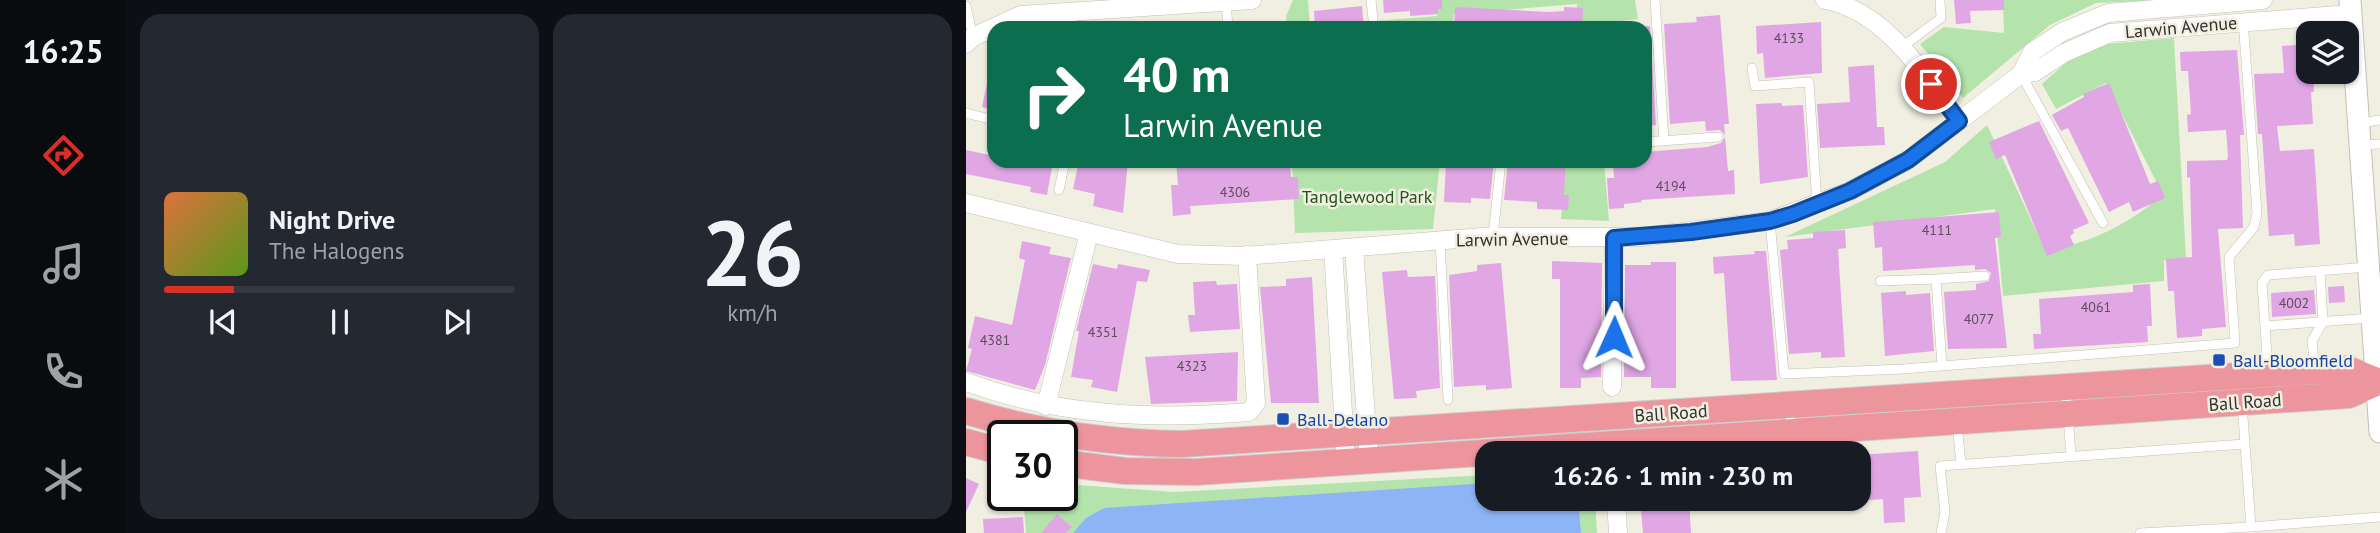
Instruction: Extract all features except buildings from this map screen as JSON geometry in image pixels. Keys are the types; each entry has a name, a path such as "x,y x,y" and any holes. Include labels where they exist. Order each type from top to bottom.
{"main road":[{"name":"Ball Road","path":"1808,441 1956,422 2067,401 2269,375 2347,369 2379,381"},
{"name":"Ball Road","path":"1078,434 1107,442 1182,444 1789,406 2067,401 2242,402 2349,395 2379,381"},
{"name":"Ball Road","path":"966,411 1017,420"},
{"path":"966,442 987,448"},
{"name":"Ball Road","path":"1078,465 1159,473 1475,455"}],"street":[{"path":"1009,21 1021,15 1072,20 1252,0"},
{"path":"1825,0 1863,14 1902,47 1959,121"},
{"name":"Larwin Avenue","path":"966,203 1178,254 1247,255 1493,236 1614,238 1691,232 1770,221 1850,191 1908,160 2021,74 2032,52 2062,33 2108,13 2263,0"},
{"path":"2350,7 2358,123 2370,145 2373,243 2368,267 2379,381 2380,432"},
{"name":"Larwin Avenue","path":"2021,74 2035,72 2064,53 2110,33 2243,22 2350,7"},
{"path":"969,40 987,31"},
{"path":"1040,420 1089,233"},
{"path":"1612,387 1614,238"},
{"path":"1354,248 1357,461"},
{"path":"1332,249 1356,433"},
{"path":"1068,420 1105,415 1183,418 1249,412 1256,403 1247,255"},
{"path":"966,382 1032,420"},
{"path":"1612,417 1613,441"},
{"path":"1616,511 1618,533"}],"lane":[{"path":"1371,0 1373,19"},
{"path":"1655,0 1664,141"},
{"path":"1902,47 1941,18 1940,0"},
{"path":"1226,1 1227,21"},
{"path":"1770,221 1784,374 1942,366 2235,344 2229,257 2254,227 2257,213 2241,1"},
{"path":"966,6 969,40"},
{"path":"1752,68 1755,86 1809,82 1816,204"},
{"path":"2021,74 2102,223"},
{"path":"966,113 987,118"},
{"path":"2358,123 2380,120"},
{"path":"1652,142 1718,137"},
{"path":"1059,190 1064,168"},
{"path":"1493,236 1500,168"},
{"path":"1440,240 1448,400"},
{"path":"2269,375 2262,283 2268,275 2368,267"},
{"path":"2315,371 2312,341 2323,322 2320,271"},
{"path":"1880,281 1985,276"},
{"path":"1936,279 1942,366"},
{"path":"2265,327 2372,318"},
{"path":"2067,401 2071,456"},
{"path":"2242,402 2251,527"},
{"path":"1789,406 1792,441"},
{"path":"1956,422 1961,464"},
{"path":"1941,533 1945,512 1940,466 2245,444"},
{"path":"2140,533 2380,517"}],"green space":[{"path":"1293,0 1308,0 1310,21 1286,21"},
{"path":"1436,0 1635,0 1638,19 1576,21 1577,4 1454,14 1453,21 1376,21 1437,16"},
{"path":"2003,0 2164,0 2096,3 2050,25 1963,98 1920,44 1944,27 2004,33"},
{"path":"2174,38 2186,259 2164,260 2164,281 2003,296 1995,209 1785,237 1945,162 1987,125 2046,252 2108,231 2135,216 2163,195 2106,83 2056,109 2042,84 2070,59 2107,44"},
{"name":"Tanglewood Park","path":"1292,168 1439,168 1433,229 1295,233"},
{"path":"1565,168 1605,168 1609,221 1561,219"},
{"path":"1475,476 1475,511 1596,511 1597,533 1026,533 1024,511 1078,511 1078,485 1174,492"}],"water":[{"path":"1475,484 1475,511 1579,511 1581,533 1073,533 1086,518 1104,508"}],"place":[{"name":"Ball-Bloomfield","path":"2219,360"},
{"name":"Ball-Delano","path":"1283,419"}],"route":[{"path":"1614,337 1614,238 1691,232 1770,221 1850,191 1908,160 1959,121 1931,84"}]}
